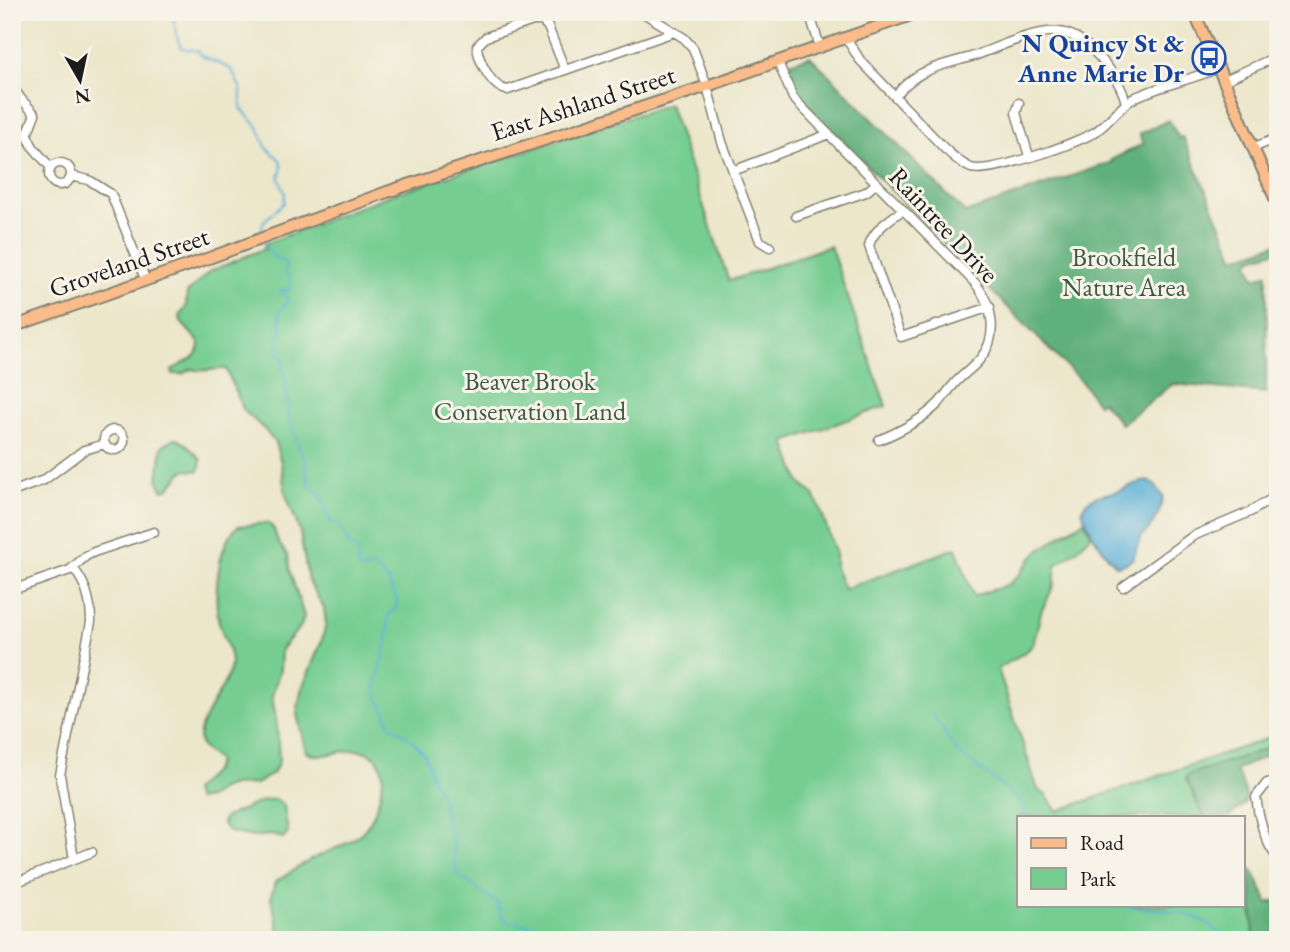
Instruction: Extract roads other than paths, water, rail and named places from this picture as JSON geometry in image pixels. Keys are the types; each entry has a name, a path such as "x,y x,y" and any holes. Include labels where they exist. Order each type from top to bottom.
{"main road":[{"name":"East Ashland Street","path":"261,239 387,192 920,12"},
{"path":"1194,12 1278,205"},
{"name":"Groveland Street","path":"12,327 261,239"}],"street":[{"path":"642,12 690,43 693,48 707,86 722,142 760,241 770,247"},
{"path":"809,12 820,47"},
{"path":"565,70 548,27 542,21 533,21 486,37 477,46 478,55 494,82 501,89 508,90 674,32"},
{"path":"895,96 910,80 928,70 1034,35 1059,32 1071,34 1096,54 1121,88 1126,104"},
{"path":"846,38 860,60 957,160 972,168 988,169 1095,131 1139,96 1217,68"},
{"path":"1223,81 1278,57"},
{"name":"Raintree Drive","path":"778,62 793,98 976,284 990,307 992,328 989,343 979,361 953,385 937,405 905,429 879,440"},
{"path":"12,86 35,114 27,135 51,168 51,178 55,183 65,183 71,176 66,164 60,163 51,168"},
{"path":"1019,103 1016,113 1029,156"},
{"path":"733,171 829,134"},
{"path":"1252,148 1278,138"},
{"path":"71,176 89,180 111,194 146,281"},
{"path":"796,216 866,192 877,183"},
{"path":"903,210 879,230 869,246 901,337 990,307"},
{"path":"12,492 44,480 84,450 105,444"},
{"path":"1123,587 1193,536 1250,512 1278,495"},
{"path":"12,590 73,568 90,554 154,532"},
{"path":"73,568 84,585 91,622 60,775 75,859"},
{"path":"1278,780 1267,783 1256,797 1270,846 1278,858"},
{"path":"12,884 92,852"}],"water":[{"path":"1147,481 1154,484 1163,496 1160,509 1152,525 1141,537 1133,558 1117,566 1096,539 1082,509 1091,499"}],"waterway":[{"path":"170,12 182,48 198,51 202,56 231,69 241,89 241,108 258,127 266,147 280,160 282,167 279,178 285,193 284,203 264,221 260,234"},
{"path":"263,243 273,257 285,263 286,275 291,280 290,289 281,290 288,300 279,312 281,327 277,352 282,356 290,423 306,464 309,484 322,497 329,520 340,526 349,545 358,551 358,567 363,570 373,567 387,579 397,600 395,609 388,616 388,637 376,685 377,696 390,725 411,739 425,755 441,794 454,845 458,875 497,903 501,916 508,922 583,932 600,940"},
{"path":"933,715 958,753 1023,802 1026,816"},
{"path":"1128,906 1191,916 1204,921 1224,940"}],"place":[{"name":"N Quincy St & Anne Marie Dr","path":"1209,58"}],"park label":[{"name":"Brookfield Nature Area","path":"1124,272"},
{"name":"Beaver Brook Conservation Land","path":"530,396"}]}
